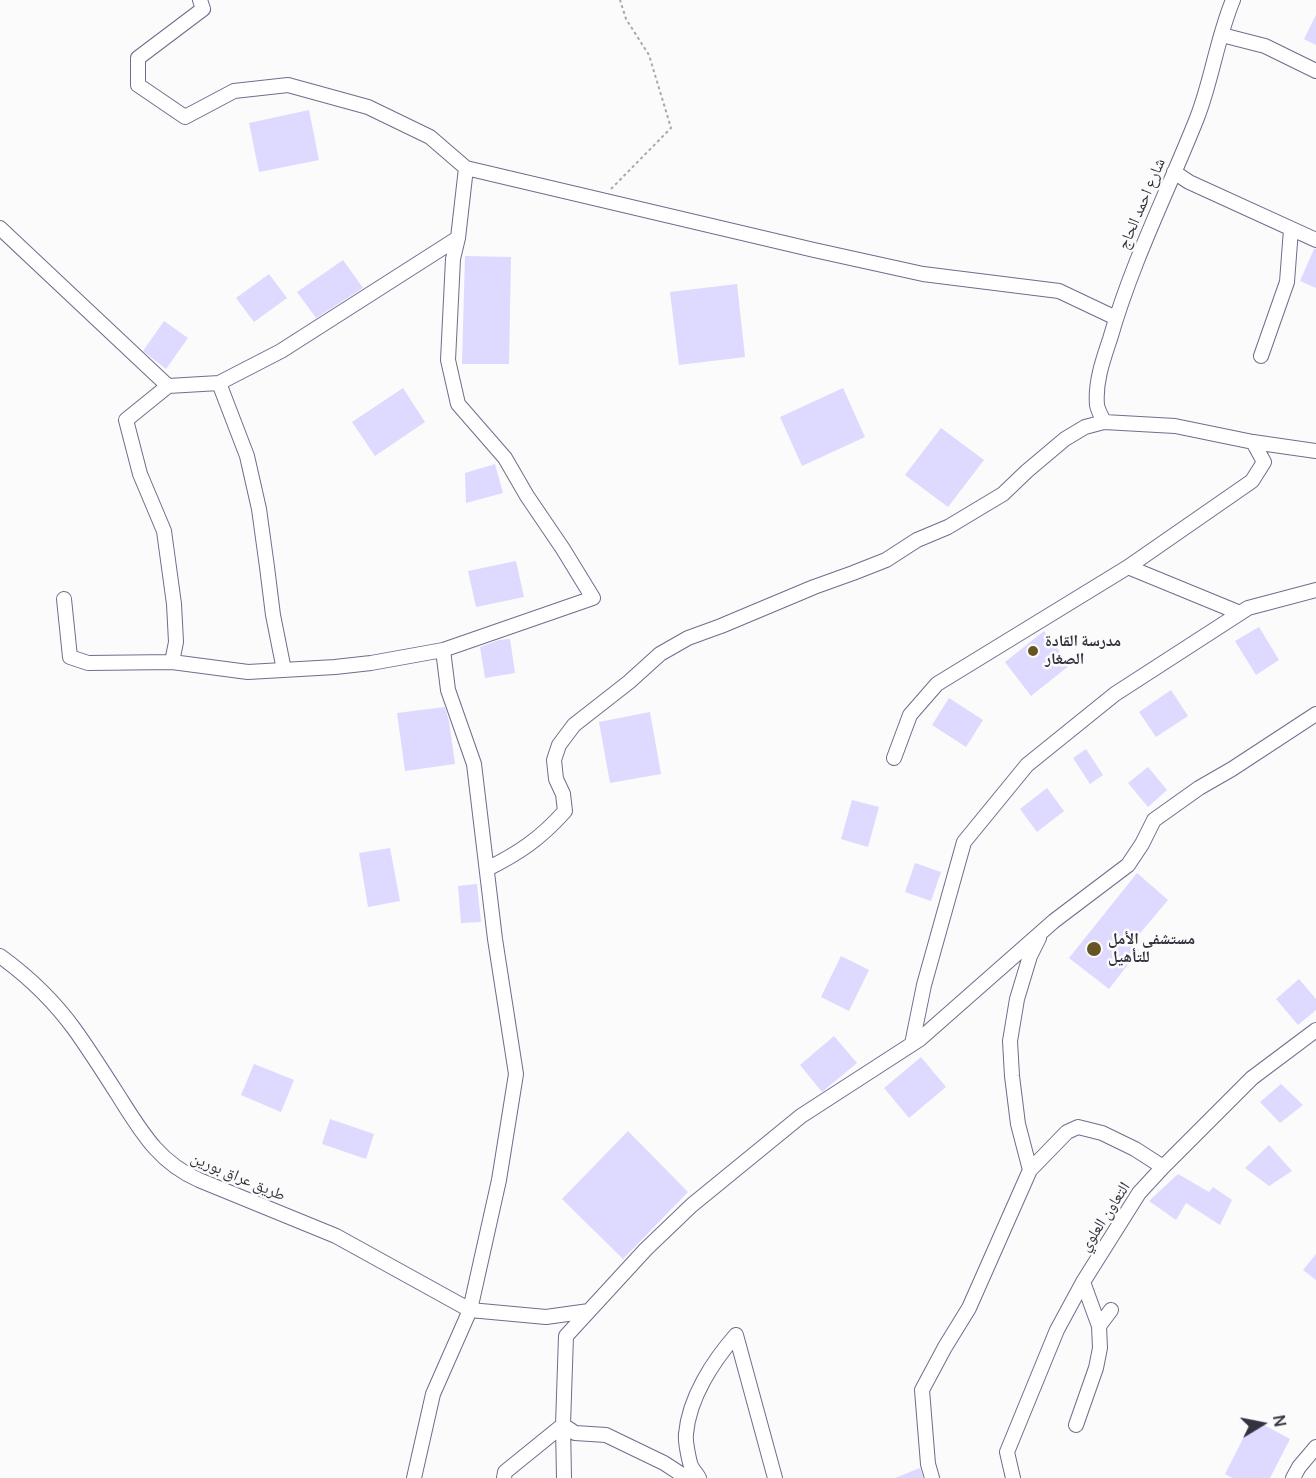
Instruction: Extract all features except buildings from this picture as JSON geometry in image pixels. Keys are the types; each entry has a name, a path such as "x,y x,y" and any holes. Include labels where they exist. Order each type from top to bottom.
{"street":[{"path":"200,0 203,9 138,58 138,85 185,117 234,92 288,85 368,107 430,137 466,168 923,274 1059,291 1116,318"},
{"name":"شارع احمد الحاج","path":"1104,422 1097,408 1099,376 1116,318 1135,265 1197,116 1226,16 1233,0"},
{"path":"1222,35 1265,46 1316,71"},
{"path":"64,599 70,657 88,663 172,662 249,672 371,663 443,650 593,598 505,458 458,404 448,360 453,259 458,238 466,168"},
{"path":"1174,172 1189,182 1316,240"},
{"path":"0,228 168,386"},
{"path":"1261,356 1287,282 1291,229"},
{"path":"172,662 176,642 174,604 164,531 140,474 126,420 168,386 219,383 281,351 458,238"},
{"path":"219,383 247,456 259,509 273,615 284,670"},
{"path":"487,869 522,850 554,823 564,811 563,794 556,779 554,760 559,745 574,725 629,682 660,654 688,638 804,590 886,560 917,540 948,527 1003,494 1065,439 1085,427 1104,422 1175,426 1253,442 1316,451"},
{"path":"894,758 910,715 937,684 1128,567 1252,481 1264,462 1253,442"},
{"path":"1128,567 1240,613"},
{"path":"912,1044 924,986 964,842 1027,765 1115,694 1248,608 1316,590"},
{"path":"414,1478 433,1394 470,1310 499,1180 516,1074 495,939 474,764 448,690 443,650"},
{"path":"564,1478 566,1336 646,1249 692,1205 801,1116 920,1039 1043,931 1128,864 1142,844 1154,820 1199,788 1316,714"},
{"path":"1030,1170 1018,1124 1012,1076 1011,1041 1017,999 1030,956 1043,931"},
{"name":"طريق عراق بورين","path":"0,956 31,981 61,1011 146,1139 175,1167 193,1178 336,1236 470,1310"},
{"name":"التعاون العلوي","path":"1012,1478 1007,1452 1057,1330 1083,1282 1139,1194 1252,1078 1316,1030"},
{"path":"932,1478 928,1464 922,1390 969,1308 1030,1170 1067,1132 1078,1127 1102,1133 1135,1149 1163,1167"},
{"path":"1076,1425 1096,1368 1100,1348 1099,1326 1083,1282"},
{"path":"470,1310 546,1317 589,1311"},
{"path":"1099,1326 1111,1310"},
{"path":"699,1478 691,1465 686,1436 692,1408 711,1368 736,1335 775,1478"},
{"path":"504,1478 505,1472 563,1425"},
{"path":"563,1425 575,1433 606,1435 664,1463 687,1478"},
{"path":"1293,1478 1316,1447"}],"path":[{"path":"601,200 671,128 649,55 626,19 620,0"}],"place":[{"name":"مدرسة القادة الصغار","path":"1033,651"},
{"name":"مستشفى الأمل للتأهيل","path":"1094,949"}]}
